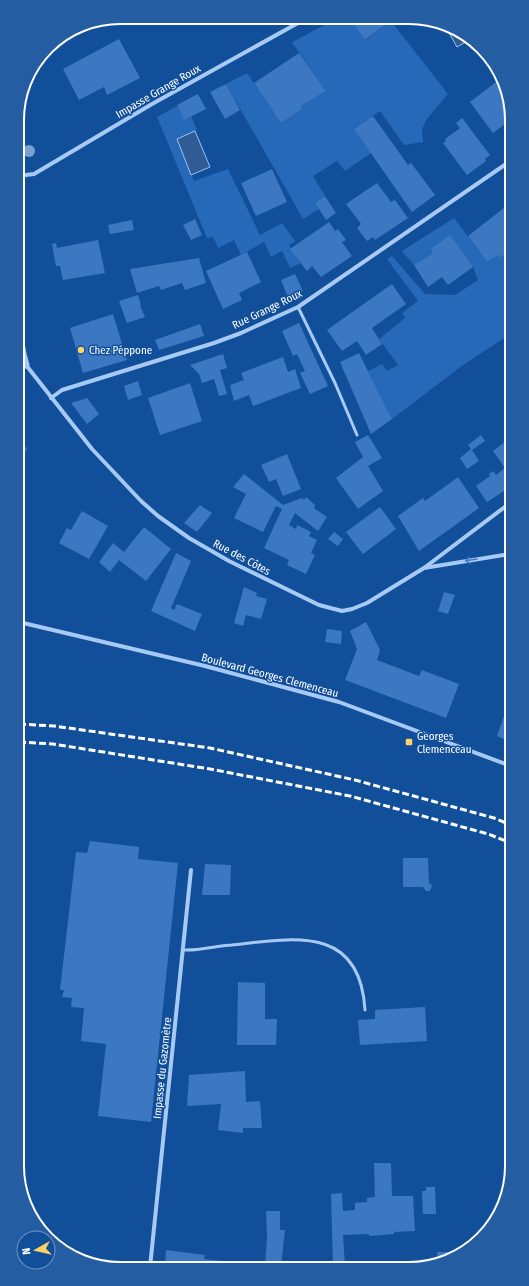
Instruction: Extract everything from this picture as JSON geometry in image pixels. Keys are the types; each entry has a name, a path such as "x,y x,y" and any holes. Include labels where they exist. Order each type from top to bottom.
{"street":[{"name":"Impasse Grange Roux","path":"24,175 34,174 152,104 297,24"},
{"name":"Rue Grange Roux","path":"50,398 62,390 214,343 241,333 298,307 505,165"},
{"path":"24,359 26,365"},
{"name":"Rue des Côtes","path":"26,365 50,398 92,449 141,501 158,516 189,538 229,561 319,605 342,611 352,609 367,603 424,568 505,555"},
{"path":"424,568 505,507"},
{"name":"Boulevard Georges Clemenceau","path":"24,623 205,666 339,702 505,764"},
{"name":"Impasse du Gazomètre","path":"151,1262 191,870"}],"lane":[{"path":"298,307 335,383 358,435"},
{"path":"183,950 294,940 313,941 330,945 343,952 355,968 365,997 366,1010"}],"shaded area":[{"path":"326,24 354,24 366,40 387,24 393,24 448,94 426,120 422,129 423,142 404,145 380,111 354,129 371,153 345,171 337,161 313,176 325,196 315,203 319,209 303,219 226,84 247,73 281,123 302,109 301,106 326,91 292,42"},
{"path":"449,33 465,42 457,47"},
{"path":"177,106 184,119 191,116 197,130 177,139 194,181 228,169 260,235 282,223 295,241 289,245 301,263 290,268 282,251 271,257 264,242 241,255 234,240 218,248 213,237 207,238 157,117"},
{"path":"195,131 210,167 191,175 177,139"},
{"path":"454,218 487,262 498,255 500,258 505,255 505,338 463,365 392,419 368,371 382,364 387,371 398,365 379,339 405,318 402,313 418,301 387,259 392,256 425,294 455,295 478,280 473,267 450,236 433,253 414,265 402,251"}],"building":[{"path":"354,24 387,24 365,40"},
{"path":"119,39 140,78 107,95 104,87 79,100 63,69"},
{"path":"299,53 326,91 301,106 302,109 281,123 254,83"},
{"path":"497,81 502,95 505,124 493,133 470,102"},
{"path":"226,84 240,110 225,119 210,92"},
{"path":"198,94 206,109 184,120 177,105"},
{"path":"373,116 408,165 411,163 435,195 412,212 354,129"},
{"path":"462,118 490,155 485,159 486,161 467,175 443,143 446,141 445,139 460,128 456,123"},
{"path":"272,169 287,202 256,216 241,183"},
{"path":"377,183 391,202 395,200 408,218 375,240 373,237 367,241 357,228 361,224 346,204"},
{"path":"325,196 336,213 326,220 315,203"},
{"path":"505,207 505,255 500,258 498,255 487,262 468,236"},
{"path":"195,219 202,235 191,240 183,225"},
{"path":"132,220 134,230 110,234 108,225"},
{"path":"329,222 335,231 338,229 346,240 342,242 352,256 321,277 312,266 307,271 290,249"},
{"path":"450,235 473,267 448,285 442,277 428,287 414,265 433,253 431,249"},
{"path":"98,240 105,273 63,280 60,266 56,266 52,244 56,243 57,248"},
{"path":"247,252 261,282 239,293 242,300 223,309 206,271"},
{"path":"199,258 206,283 185,290 182,283 161,290 159,286 137,293 130,269"},
{"path":"295,274 303,291 289,300 281,280"},
{"path":"392,284 406,304 372,328 382,344 366,355 357,341 342,351 327,330"},
{"path":"138,295 140,306 145,317 127,323 119,301"},
{"path":"113,314 127,360 83,373 70,328"},
{"path":"299,323 328,386 310,394 300,373 305,371 297,354 293,356 282,331"},
{"path":"200,324 204,336 159,350 155,340"},
{"path":"359,353 392,419 371,434 340,362"},
{"path":"223,354 227,368 220,370 227,394 219,396 214,379 202,383 199,374 190,365"},
{"path":"283,357 288,372 295,369 301,388 253,406 249,395 234,401 230,385 244,380 241,373"},
{"path":"138,381 142,395 128,400 124,386"},
{"path":"190,383 202,421 160,435 148,398"},
{"path":"87,398 99,414 87,424 71,403"},
{"path":"368,435 382,458 368,466 383,491 358,509 336,478 363,457 355,442"},
{"path":"481,435 485,441 472,450 479,461 467,469 460,458 471,449 468,445"},
{"path":"24,442 27,450 24,451"},
{"path":"505,442 505,468 493,451"},
{"path":"287,454 301,489 283,496 276,479 269,482 261,465"},
{"path":"505,468 505,490 487,502 476,486 490,476 489,474 493,471 496,475"},
{"path":"244,474 283,505 302,498 304,500 306,497 315,505 314,508 327,517 318,531 295,513 289,525 296,529 297,525 311,532 309,536 317,540 311,553 315,555 306,574 287,565 289,560 264,548 282,509 276,506 263,532 234,518 246,494 233,487"},
{"path":"458,477 479,508 419,551 398,516 423,498 425,501"},
{"path":"200,505 212,513 197,532 184,523"},
{"path":"380,507 396,529 363,554 346,532"},
{"path":"82,511 108,526 89,559 59,543 67,528 71,530"},
{"path":"144,527 171,549 146,581 119,560 110,572 99,562 113,543 124,552"},
{"path":"334,532 343,539 338,546 328,539"},
{"path":"176,553 191,561 171,608 174,610 177,604 202,614 195,631 151,611"},
{"path":"244,587 257,593 256,596 267,599 261,619 246,615 243,626 234,623"},
{"path":"444,592 455,595 448,614 438,611"},
{"path":"366,622 380,650 377,660 419,676 422,670 459,684 446,718 345,680 357,649 350,631"},
{"path":"327,629 342,631 341,644 325,642"},
{"path":"505,713 505,740 497,736"},
{"path":"90,841 139,847 138,859 178,863 151,1122 98,1116 106,1044 81,1041 84,1008 71,1007 72,998 62,997 64,990 60,990 76,852 87,853"},
{"path":"403,858 428,858 429,883 432,885 430,891 426,891 423,887 403,887"},
{"path":"205,864 231,865 230,895 202,895"},
{"path":"238,982 265,983 265,1019 277,1019 276,1045 237,1045"},
{"path":"425,1007 427,1041 360,1045 358,1020 375,1019 375,1010"},
{"path":"245,1071 246,1102 260,1101 262,1128 243,1128 243,1133 218,1130 221,1104 187,1106 189,1075"},
{"path":"374,1163 391,1163 392,1196 413,1196 415,1231 394,1232 394,1234 369,1236 369,1234 343,1235 345,1262 333,1262 331,1194 342,1193 343,1211 355,1210 355,1203 367,1202 367,1198 375,1197"},
{"path":"426,1187 435,1187 436,1214 423,1214 422,1191 426,1191"},
{"path":"266,1211 280,1211 280,1230 285,1230 281,1262 265,1262 267,1237"},
{"path":"166,1250 205,1255 204,1259 229,1262 165,1262"},
{"path":"437,1252 448,1252 446,1255 437,1258"}],"railway":[{"path":"24,724 54,726 210,748 355,780 494,818 505,823"},
{"path":"24,742 53,744 210,769 350,796 488,834 505,841"}],"place":[{"name":"Chez Péppone","path":"81,350"},
{"name":"Georges Clemenceau","path":"409,742"}]}
